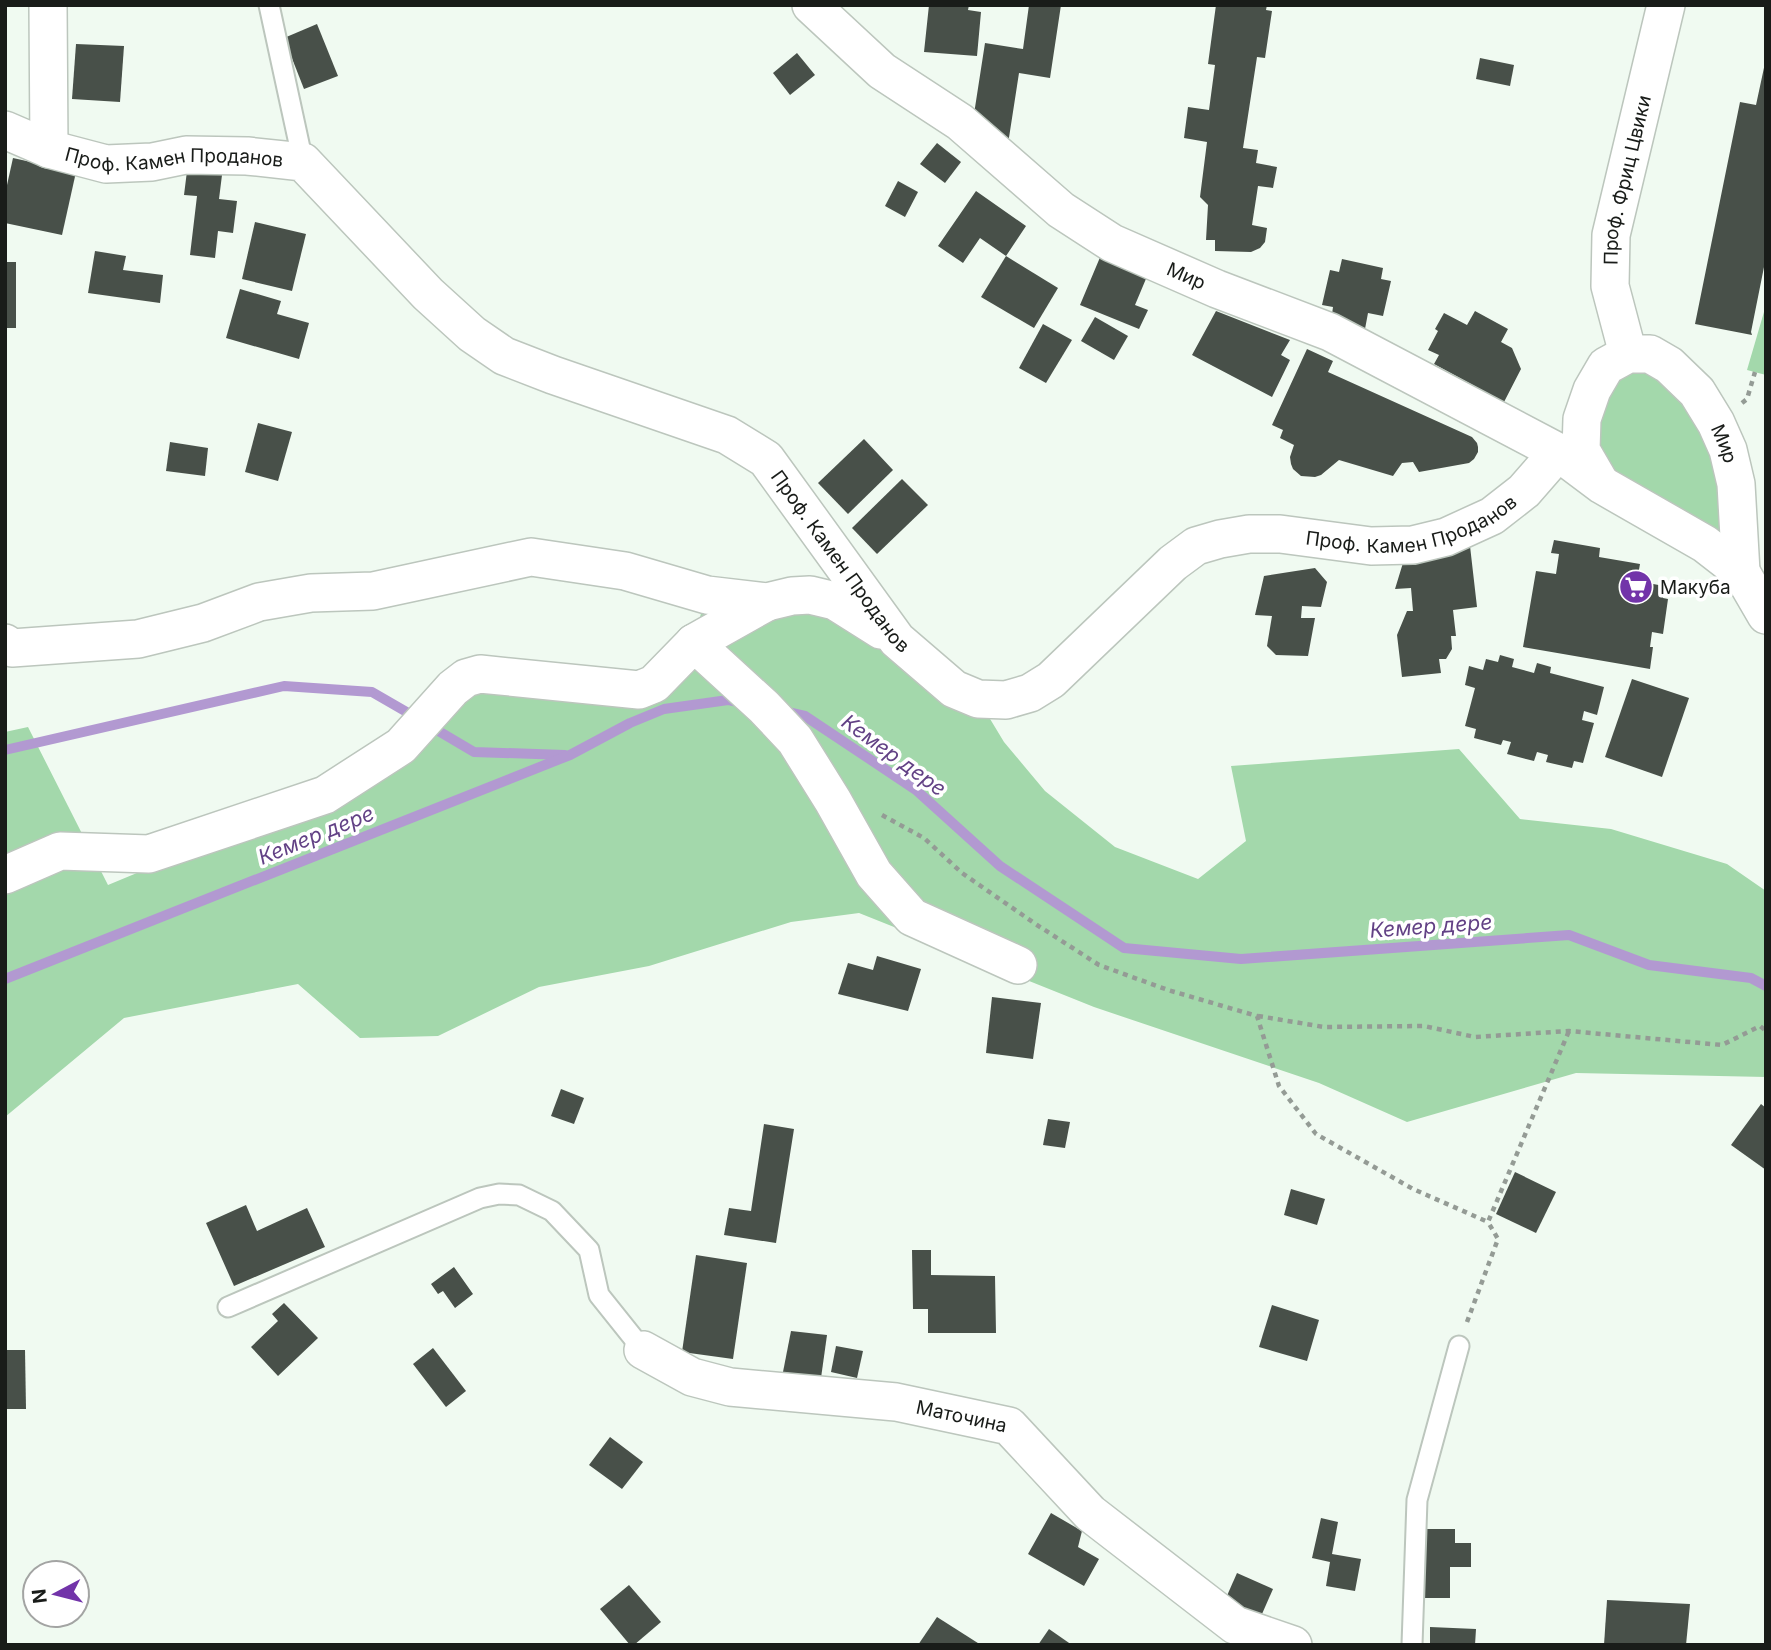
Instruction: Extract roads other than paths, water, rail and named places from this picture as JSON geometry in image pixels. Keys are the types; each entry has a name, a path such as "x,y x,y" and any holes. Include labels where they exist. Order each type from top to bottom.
{"street":[{"path":"48,5 49,149"},
{"name":"Мир","path":"811,5 882,71 960,122 1061,211 1112,243 1217,289 1330,332 1558,452 1602,485 1705,544 1741,572 1766,615"},
{"name":"Проф. Фриц Цвики","path":"1628,354 1610,286 1611,235 1666,5"},
{"name":"Проф. Камен Проданов","path":"5,130 49,149 106,164 152,163 186,155 247,156 303,162 428,293 472,334 504,356 727,435 766,458 897,640 954,689 978,699 1006,700 1030,694 1051,680 1172,563 1196,546 1249,534 1280,534 1371,546 1413,545 1446,537 1493,516 1524,491 1558,452"},
{"name":"Мир","path":"1602,485 1581,450 1582,419 1592,390 1606,366 1628,354 1650,354 1669,365 1697,392 1716,423 1728,450 1736,484 1741,572"},
{"path":"5,643 12,648 138,639 203,622 259,602 312,593 373,591 531,557 625,571 707,595 767,602"},
{"path":"5,874 60,851 149,854 325,795 401,746 453,688 467,678 480,674 639,690 654,684 694,643 767,602 792,596 810,595 835,601 897,640"},
{"path":"694,643 764,707 795,740 874,874 912,917 1018,965"},
{"name":"Маточина","path":"643,1350 692,1377 730,1387 896,1402 1009,1426 1090,1513 1235,1625 1293,1645"}],"lane":[{"path":"269,5 303,162"},
{"path":"228,1307 481,1198 499,1194 519,1195 552,1211 589,1250 599,1295 643,1350"},
{"path":"1412,1645 1417,1500 1459,1346"}],"waterway":[{"path":"5,750 284,686 372,692 417,718"},
{"name":"Кемер дере","path":"5,979 570,755 630,723 664,709 728,700 741,703"},
{"name":"Кемер дере","path":"783,711 805,716 916,790 1000,866 1124,948 1241,959 1569,935 1649,965 1751,978 1766,986"},
{"path":"430,726 474,752 565,755"}],"place":[{"name":"Макуба","path":"1636,587"}]}
